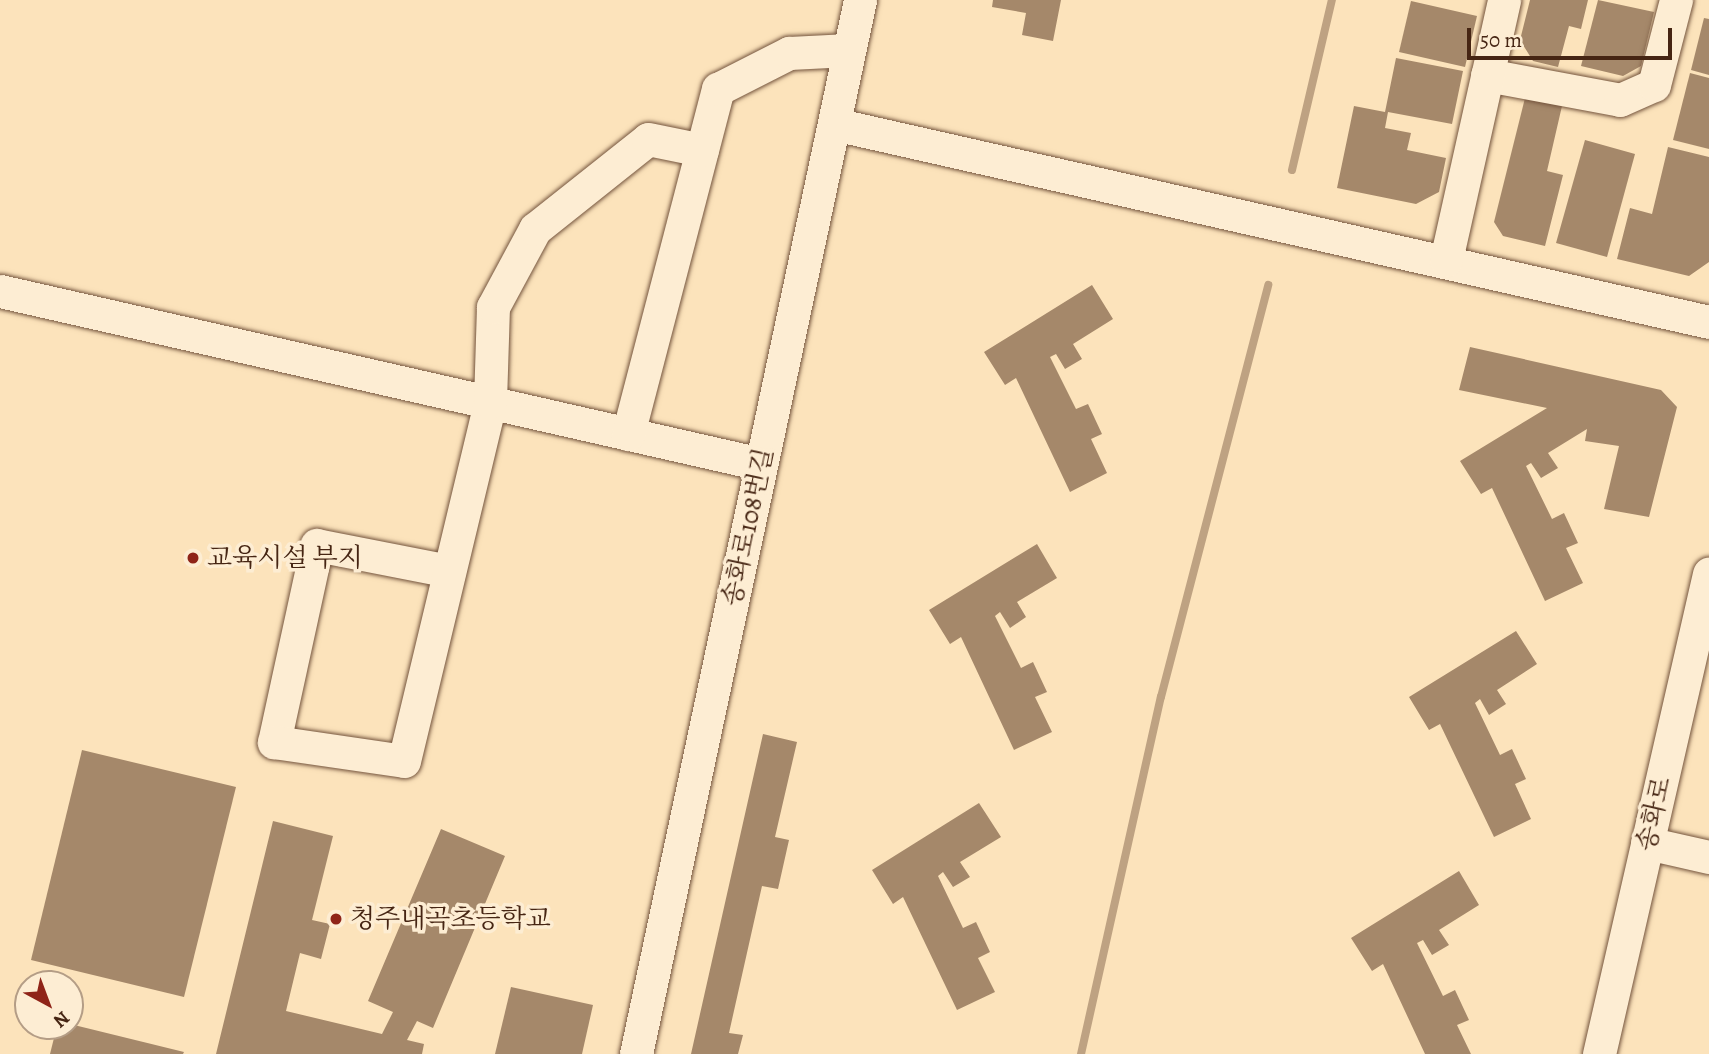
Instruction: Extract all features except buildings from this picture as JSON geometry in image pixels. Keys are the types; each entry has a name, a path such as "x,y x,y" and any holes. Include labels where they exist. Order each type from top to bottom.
{"street":[{"name":"송화로108번길","path":"636,1054 860,0"},
{"path":"1446,260 1504,0"},
{"path":"1487,75 1620,100 1654,85 1676,0"},
{"path":"628,434 718,89 789,53 849,50"},
{"path":"834,124 1446,260 1709,322"},
{"path":"449,571 317,545 274,742 404,761 490,402 493,307 535,229 648,139 702,150"},
{"path":"0,291 761,464"},
{"name":"송화로","path":"1599,1054 1709,573"},
{"path":"1647,844 1709,858"}],"waterway":[{"path":"1292,170 1332,0"},
{"path":"1081,1054 1161,697 1268,285"}],"place":[{"name":"교육시설 부지","path":"193,558"},
{"name":"청주내곡초등학교","path":"336,919"}]}
